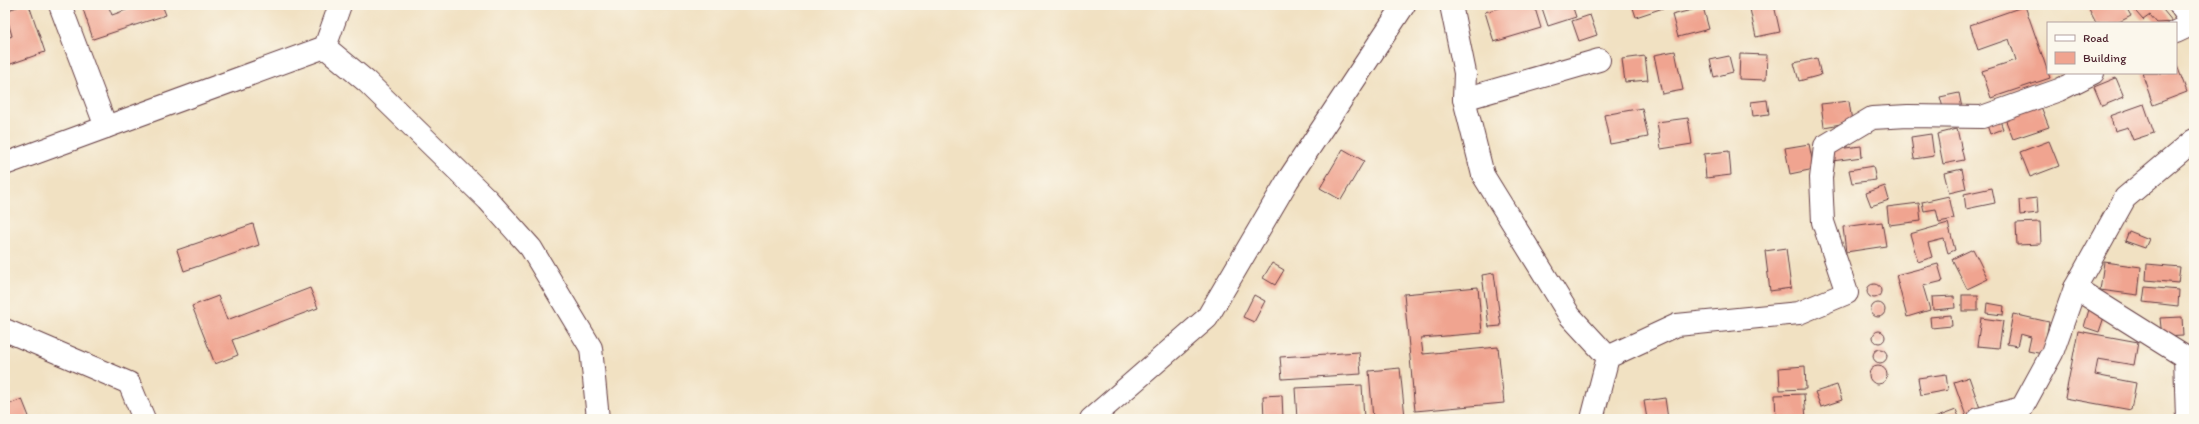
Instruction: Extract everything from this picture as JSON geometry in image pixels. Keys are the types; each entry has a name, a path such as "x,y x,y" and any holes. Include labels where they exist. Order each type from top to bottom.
{"street":[{"path":"60,5 106,127"},
{"path":"325,47 340,5"},
{"path":"1091,419 1208,318 1288,180 1404,5"},
{"path":"1451,5 1466,73 1464,99 1483,175 1570,316 1608,357"},
{"path":"2180,5 2188,27"},
{"path":"5,164 325,47"},
{"path":"325,47 367,82 477,189 531,248 591,348 598,419"},
{"path":"1464,99 1599,60"},
{"path":"1608,357 1677,325 1799,313 1847,293 1823,222 1821,178 1825,146 1872,118 1908,116 1982,117 2059,90 2091,74"},
{"path":"1979,419 2024,413 2052,353 2075,288 2125,198 2194,140"},
{"path":"2075,288 2184,357 2187,419"},
{"path":"5,330 129,384 144,419"},
{"path":"1592,419 1608,357"}],"building":[{"path":"23,5 29,5 45,52 5,66 5,39 12,36 5,11"},
{"path":"94,5 108,5 112,15 140,5 162,5 166,15 93,39 83,9"},
{"path":"1509,5 1534,5 1541,28 1494,42 1485,12"},
{"path":"1541,5 1572,5 1576,17 1548,26"},
{"path":"1632,5 1672,5 1636,17"},
{"path":"1774,5 1780,32 1756,37 1750,9"},
{"path":"2087,5 2125,5 2131,16 2119,22 2096,22"},
{"path":"2130,5 2159,5 2173,22 2156,22 2150,15 2143,20"},
{"path":"2025,6 2047,69 2047,74 2049,74 2050,78 1991,98 1982,71 2016,60 2009,39 1978,50 1970,25"},
{"path":"1703,7 1709,29 1678,37 1672,15"},
{"path":"1590,15 1597,35 1579,41 1572,21"},
{"path":"1675,51 1683,90 1662,94 1654,55"},
{"path":"1740,54 1767,55 1766,80 1739,79"},
{"path":"1645,56 1648,80 1625,82 1622,59"},
{"path":"1729,56 1733,72 1714,77 1710,60"},
{"path":"1817,58 1821,75 1799,81 1794,63"},
{"path":"2177,66 2187,92 2153,105 2142,74 2177,74"},
{"path":"2116,78 2124,97 2102,106 2094,87"},
{"path":"1959,93 1962,108 1944,111 1940,97"},
{"path":"1767,100 1769,114 1753,116 1751,102"},
{"path":"1849,101 1852,122 1824,127 1821,104"},
{"path":"2040,104 2049,127 2013,139 2004,116"},
{"path":"2144,104 2154,133 2133,140 2128,127 2115,131 2110,116"},
{"path":"1642,108 1648,137 1610,144 1604,115"},
{"path":"1998,115 2003,129 1990,134 1985,119"},
{"path":"1688,118 1692,144 1661,149 1657,122"},
{"path":"1957,129 1964,160 1943,164 1937,134"},
{"path":"1931,134 1934,156 1914,159 1911,137"},
{"path":"2049,141 2059,166 2030,177 2020,152"},
{"path":"1809,144 1814,169 1790,174 1785,148"},
{"path":"1861,146 1862,157 1832,161 1830,150"},
{"path":"1343,149 1364,161 1341,200 1320,188"},
{"path":"1729,151 1731,175 1706,178 1704,154"},
{"path":"1873,166 1876,180 1852,183 1849,170"},
{"path":"1962,169 1966,189 1949,193 1944,173"},
{"path":"1885,186 1889,200 1871,206 1866,193"},
{"path":"1992,188 1995,203 1966,209 1964,194"},
{"path":"1949,196 1954,219 1939,222 1936,209 1924,211 1922,202"},
{"path":"2037,198 2038,213 2020,215 2019,200"},
{"path":"1919,203 1921,221 1889,225 1887,207"},
{"path":"1882,222 1886,246 1846,252 1843,227"},
{"path":"2040,222 2041,244 2017,245 2016,223"},
{"path":"1948,223 1955,250 1948,253 1944,239 1928,243 1932,257 1918,262 1910,234"},
{"path":"253,224 259,245 184,271 177,250"},
{"path":"2129,231 2149,239 2145,248 2125,241"},
{"path":"1786,248 1791,288 1770,291 1765,251"},
{"path":"1973,249 1988,279 1967,289 1952,259"},
{"path":"2104,262 2141,267 2138,295 2100,290"},
{"path":"1272,263 1284,270 1275,285 1263,278"},
{"path":"1938,264 1943,281 1923,286 1930,310 1907,317 1896,275"},
{"path":"2147,264 2180,267 2178,283 2146,280"},
{"path":"1494,273 1501,326 1489,327 1482,275"},
{"path":"1874,284 1879,286 1881,291 1879,296 1874,298 1869,296 1867,291 1869,286"},
{"path":"1478,287 1482,333 1421,338 1423,354 1498,347 1504,403 1415,411 1404,294"},
{"path":"2145,287 2179,290 2178,306 2143,302"},
{"path":"310,288 318,308 232,340 238,355 215,364 192,306 218,296 227,320"},
{"path":"1254,295 1265,301 1254,322 1243,317"},
{"path":"1962,295 1978,295 1978,311 1962,311"},
{"path":"1954,296 1955,308 1933,310 1932,297"},
{"path":"1878,303 1883,305 1885,310 1883,315 1878,317 1873,315 1871,310 1873,305"},
{"path":"1987,303 2004,306 2003,315 1986,313"},
{"path":"2090,306 2106,311 2099,332 2084,327"},
{"path":"2013,314 2049,322 2043,354 2028,351 2031,337 2020,334 2017,346 2007,344"},
{"path":"1951,315 1952,326 1931,328 1930,317"},
{"path":"2182,317 2183,336 2162,337 2160,318"},
{"path":"1981,318 2003,321 1999,348 1977,346"},
{"path":"1877,331 1881,331 1885,337 1881,343 1877,343 1873,339 1873,335"},
{"path":"2078,331 2138,342 2134,365 2098,359 2095,375 2136,383 2131,410 2065,398"},
{"path":"1880,349 1885,351 1887,356 1885,361 1880,363 1875,361 1873,356 1875,351"},
{"path":"1359,352 1361,374 1282,379 1280,357"},
{"path":"1805,366 1806,389 1780,390 1779,368"},
{"path":"1878,366 1884,369 1887,375 1884,381 1878,384 1872,381 1869,375 1872,369"},
{"path":"1400,368 1405,417 1373,419 1369,371"},
{"path":"1946,374 1948,390 1921,395 1918,378"},
{"path":"1969,377 1982,414 1967,419 1954,382"},
{"path":"1362,385 1364,419 1297,419 1295,388"},
{"path":"1837,385 1842,400 1821,407 1815,392"},
{"path":"1804,394 1806,419 1776,419 1775,395"},
{"path":"1282,395 1283,419 1264,419 1263,396"},
{"path":"1665,398 1668,419 1647,419 1644,401"},
{"path":"22,399 30,419 5,419 5,406"},
{"path":"1956,410 1960,419 1932,419"}]}
